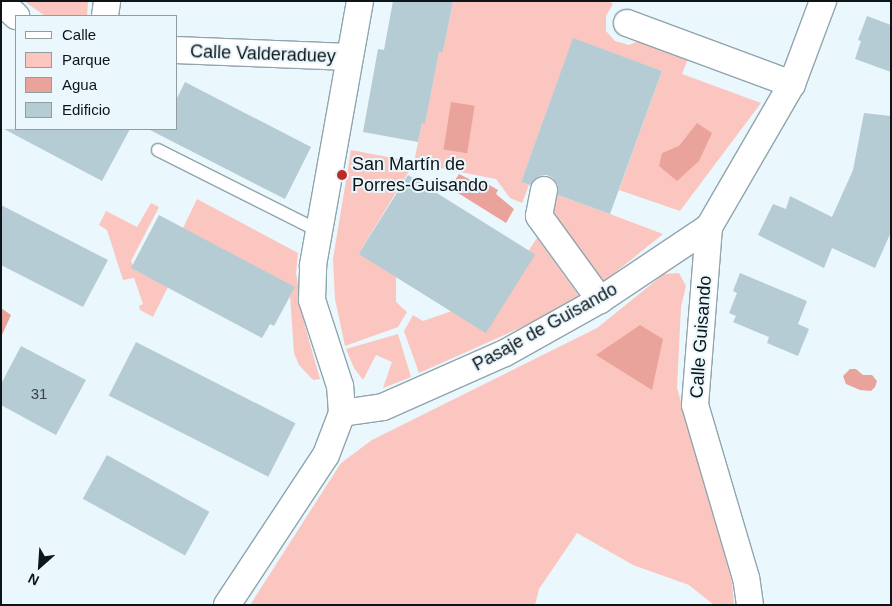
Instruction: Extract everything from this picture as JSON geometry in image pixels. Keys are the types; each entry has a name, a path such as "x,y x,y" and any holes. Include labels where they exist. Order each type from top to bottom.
{"street":[{"path":"105,15 107,1"},
{"path":"227,605 326,455 342,413 340,386 312,300 313,265 360,1"},
{"name":"Calle Guisando","path":"750,605 746,578 695,405 710,227 792,84 822,1"},
{"path":"1,2 15,15"},
{"path":"627,23 792,84"},
{"name":"Calle Valderaduey","path":"178,50 349,57"},
{"path":"544,190 539,216 600,300"},
{"name":"Pasaje de Guisando","path":"342,413 383,407 505,353 600,300 710,227"}],"lane":[{"path":"158,150 319,231"}],"green space":[{"path":"24,1 88,1 87,15 44,15"},
{"path":"453,1 609,1 613,4 606,16 606,31 615,41 629,45 643,39 689,56 682,74 761,103 680,211 619,190 662,71 573,39 521,182 529,185 522,203 510,198 496,179 414,163 359,253 396,276 396,302 407,312 398,327 345,346 335,299 333,259 351,150 414,162 422,123 425,123 439,52 443,52"},
{"path":"555,194 663,234 602,283 553,216"},
{"path":"197,199 298,253 296,273 305,326 320,379 313,380 299,365 294,353 290,296 294,287 183,228"},
{"path":"151,203 159,207 131,261 135,270 168,287 153,317 140,310 139,306 143,304 134,278 123,280 107,230 99,225 106,211 137,227"},
{"path":"537,238 579,296 531,323 419,373 404,331 413,315 423,321 452,311 529,250"},
{"path":"679,273 686,286 681,307 677,388 732,582 734,605 714,605 689,585 633,565 577,533 539,589 535,605 250,605 341,463 372,440 597,328 664,274"},
{"path":"398,334 411,377 383,388 392,362 376,355 363,380 354,368 346,349"}],"water":[{"path":"451,102 475,106 467,153 443,149"},
{"path":"697,123 712,133 699,161 677,181 659,166 662,153 679,146"},
{"path":"459,174 481,185 486,183 498,190 496,194 514,209 506,223 450,188"},
{"path":"1,308 11,315 1,337"},
{"path":"640,325 663,339 652,390 596,355"},
{"path":"850,369 856,369 863,375 872,375 877,381 875,387 871,391 860,390 846,384 843,376"}],"building":[{"path":"393,1 453,1 443,52 439,52 425,124 422,123 418,142 363,132 378,49 384,50"},
{"path":"867,16 891,25 891,72 855,59 861,41 858,40"},
{"path":"573,38 662,71 610,214 558,195 558,185 553,178 547,175 539,176 530,185 521,182"},
{"path":"185,82 311,147 285,199 150,130 178,130 178,96"},
{"path":"864,113 891,116 891,232 875,268 832,248 824,268 758,235 773,204 786,209 790,196 832,217 853,170"},
{"path":"4,129 129,130 102,181"},
{"path":"408,175 535,254 486,333 359,254"},
{"path":"1,205 108,260 83,307 1,265"},
{"path":"159,215 295,287 274,326 270,324 262,338 131,268"},
{"path":"740,273 807,301 798,324 809,329 798,356 767,343 769,337 733,322 736,316 729,313 737,293 733,291"},
{"path":"136,342 295,423 268,477 109,395"},
{"path":"21,346 86,380 56,435 1,405 1,384"},
{"path":"107,455 209,512 185,555 83,499"}],"place":[{"name":"San Martín de Porres-Guisando","path":"342,175"}]}
